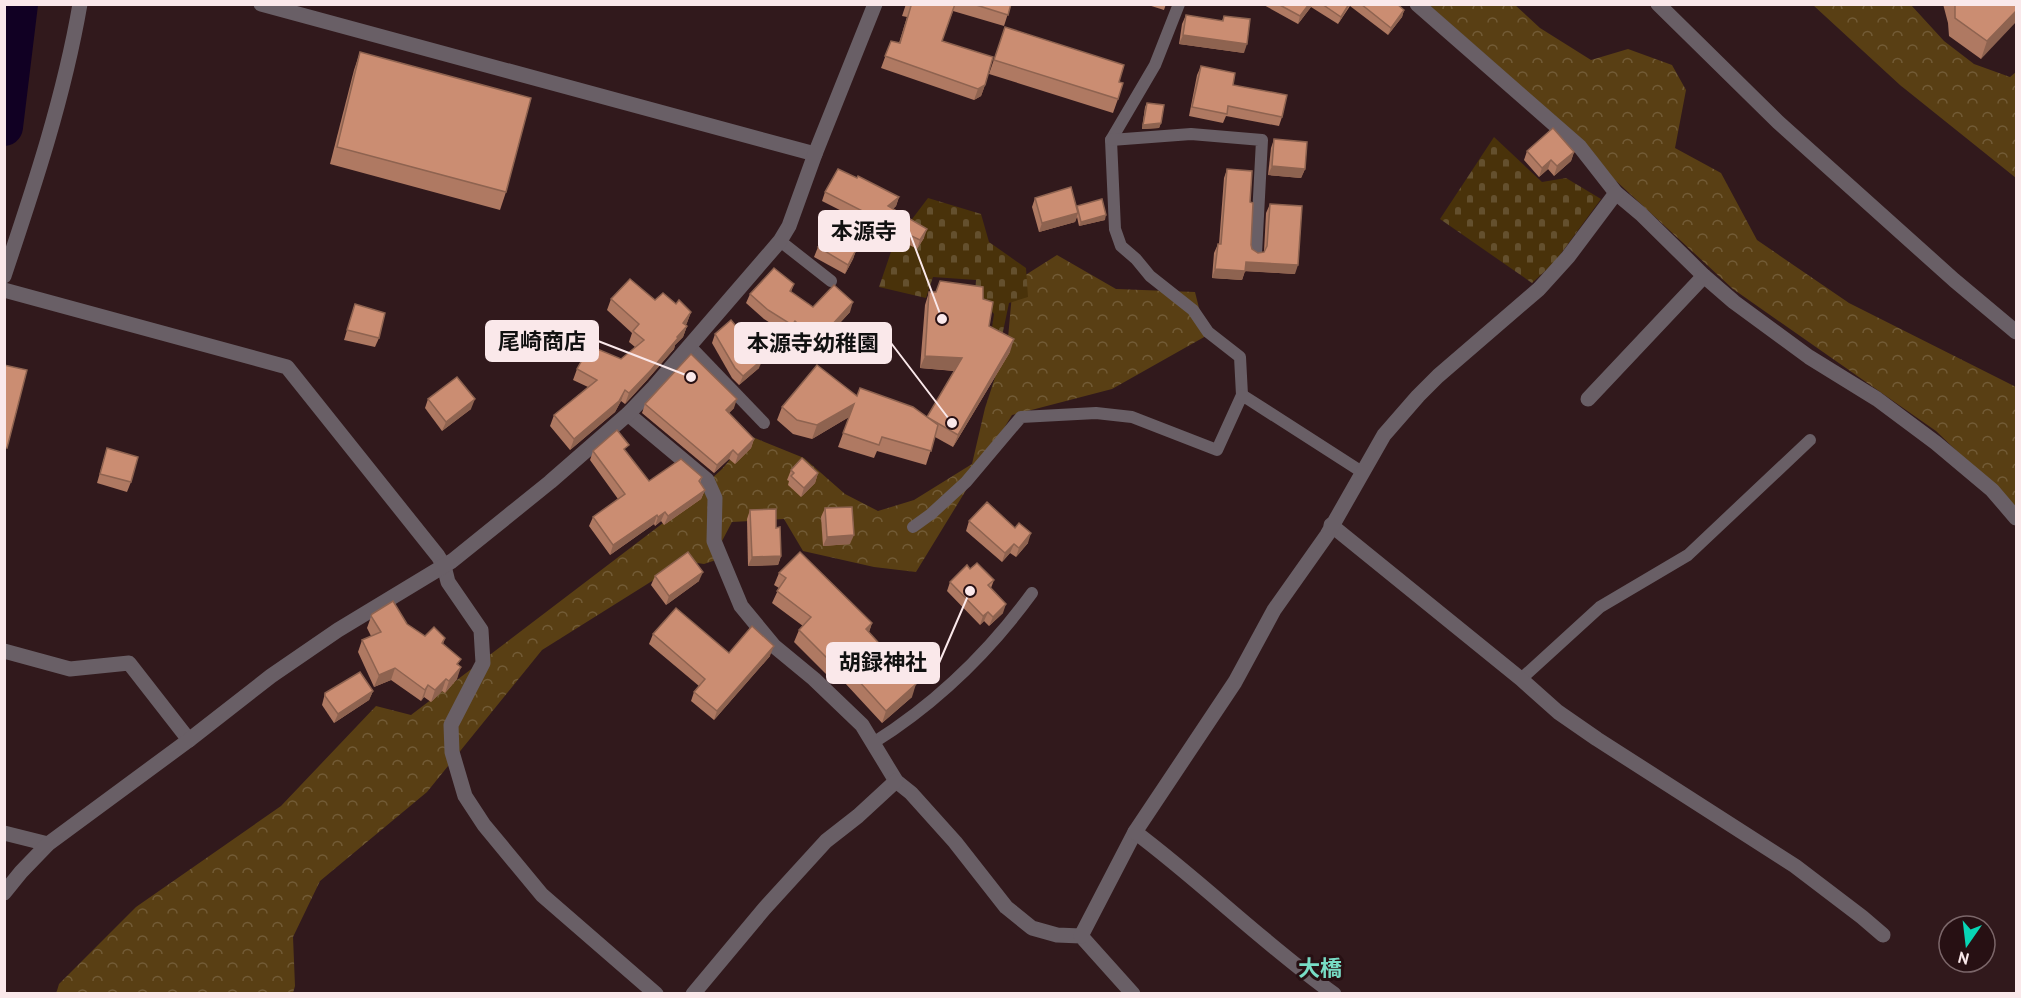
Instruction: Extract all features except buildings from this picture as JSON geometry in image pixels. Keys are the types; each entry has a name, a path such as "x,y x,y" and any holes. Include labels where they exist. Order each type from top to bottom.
{"street":[{"path":"4,276 52,122 74,40 80,4"},
{"path":"261,4 815,154"},
{"path":"4,893 48,844 189,740 271,675 338,630 444,566 550,482 628,414 780,241 789,226 875,4"},
{"path":"1417,4 1580,147 1616,193 1641,214 1704,276 1758,321 1809,357 1877,399 1936,442 1992,490 2016,518"},
{"path":"1658,4 1778,122 1954,280 2016,332"},
{"path":"1081,936 1135,832 1229,691 1274,610 1327,536 1331,525 1384,435 1418,396 1539,289 1568,257 1616,193"},
{"path":"1588,399 1704,276"},
{"path":"4,290 287,367 444,566 448,582 481,630 483,663 452,725 452,753 465,796 484,825 542,895 656,993"},
{"path":"628,414 707,480 715,498 714,541 741,606 774,646 814,679 861,725 896,781 911,793 955,842 1006,907 1032,928 1057,935 1081,936 1133,993"},
{"path":"1331,525 1521,679 1558,712 1795,866 1883,936"},
{"path":"4,651 70,669 129,663 189,740"},
{"path":"693,993 764,909 826,841 858,816 896,781"},
{"path":"1135,832 1180,866 1294,965 1334,993"},
{"path":"4,833 48,844"}],"lane":[{"path":"913,527 966,482 1021,417 1096,413 1132,417 1217,450 1242,395 1240,357 1208,332 1193,310 1150,276 1136,259 1120,246 1115,229 1111,140 1155,65 1179,4"},
{"path":"1111,140 1191,134 1262,140 1256,254"},
{"path":"780,241 831,281"},
{"path":"690,346 764,423"},
{"path":"1242,395 1362,472"},
{"path":"1521,679 1600,608 1688,555 1810,440"},
{"path":"873,743 895,729 967,670 1007,627 1032,593"}],"green space":[{"path":"1429,5 1515,5 1540,28 1591,60 1628,49 1672,65 1686,90 1675,148 1721,173 1757,240 1849,303 2016,387 2016,508 1936,431 1733,289 1615,180 1496,64"},
{"path":"1813,5 1911,5 1944,41 1974,64 2010,77 2016,72 2016,178 1900,85"},
{"path":"1494,137 1542,182 1566,178 1601,199 1554,263 1532,283 1440,219"},
{"path":"928,198 981,214 989,242 1026,268 1028,297 1009,303 1001,341 991,334 994,314 975,294 976,280 933,277 926,298 879,287 894,243"},
{"path":"1057,255 1116,289 1195,292 1206,336 1112,389 1012,415 916,572 874,567 803,551 784,519 732,522 722,541 716,560 704,564 684,561 542,650 427,792 320,881 293,937 295,986 293,993 56,994 59,984 136,907 281,806 376,706 411,715 667,520 722,469 750,436 804,458 845,494 878,511 914,500 972,464 985,408 1008,338 1013,283"}],"waterway":[{"path":"4,127 19,4"}],"place":[{"name":"本源寺","path":"942,319"},
{"name":"尾崎商店","path":"691,377"},
{"name":"本源寺幼稚園","path":"952,423"},
{"name":"胡録神社","path":"970,591"}],"district":[{"name":"大橋","path":"1320,968"}]}
